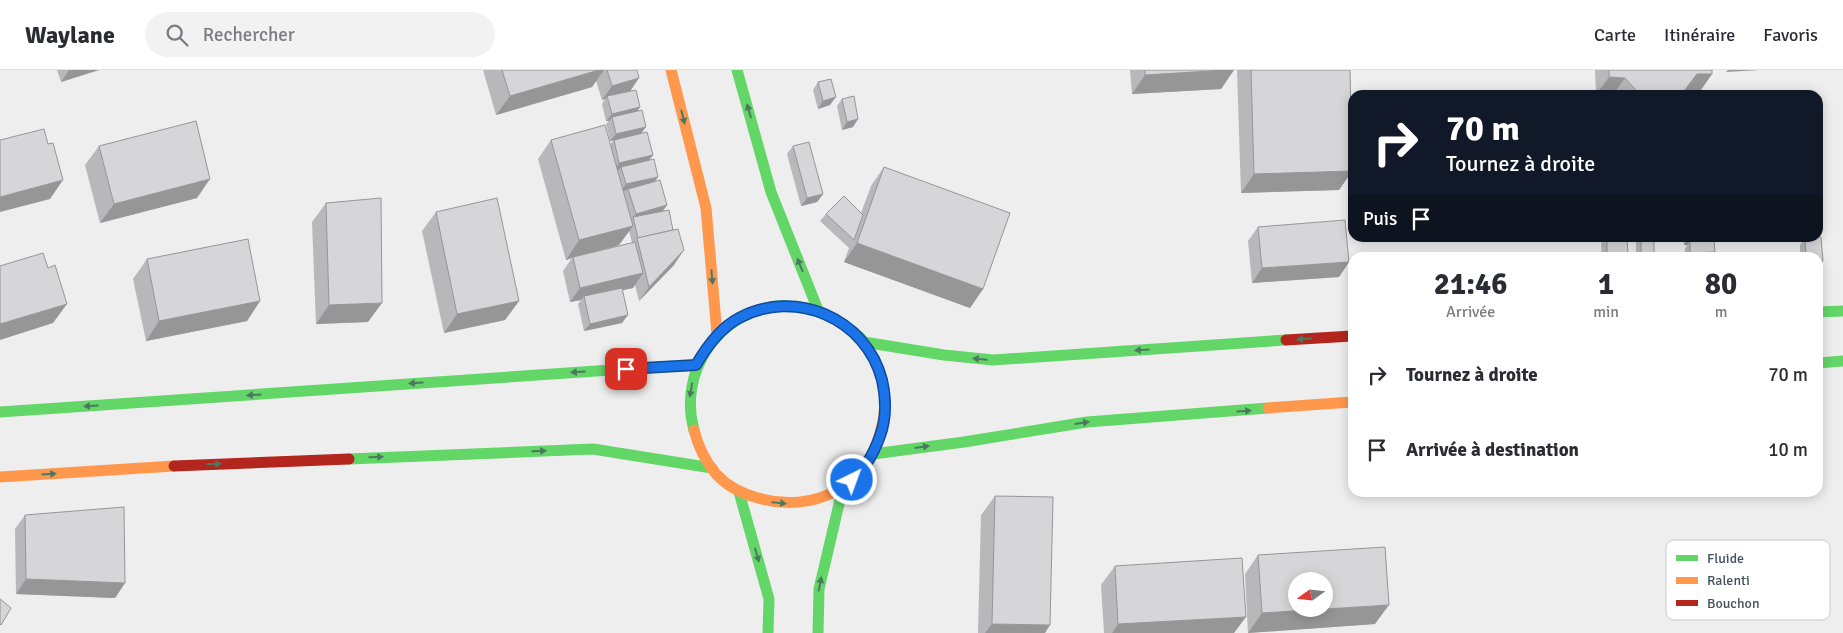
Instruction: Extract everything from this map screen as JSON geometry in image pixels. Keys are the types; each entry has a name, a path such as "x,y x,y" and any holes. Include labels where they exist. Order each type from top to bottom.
{"main road":[{"path":"671,70 706,208 717,334"},
{"path":"737,70 771,192 818,310"},
{"path":"791,306 818,310 843,323 864,342 879,368 886,397 884,426 873,454 860,472 843,487 819,499 792,504 764,502 739,492 725,481 712,468 697,446 689,419 690,391 696,365 705,349 717,334 739,318 764,308 791,306"},
{"path":"1823,312 1843,311"},
{"path":"864,342 944,355 993,360 1348,336"},
{"path":"1823,363 1843,361"},
{"path":"0,412 696,365"},
{"path":"873,454 964,442 1087,422 1348,402"},
{"path":"0,477 165,466 593,449 712,468"},
{"path":"818,633 818,589 843,487"},
{"path":"739,492 770,599 768,633"}],"building":[{"path":"502,70 599,70 510,96"},
{"path":"607,70 637,70 639,78 612,86"},
{"path":"1145,70 1227,70 1145,75"},
{"path":"1251,70 1350,70 1350,90 1348,90 1348,171 1254,174"},
{"path":"1609,70 1712,70 1712,74 1697,74 1685,90 1636,90 1625,78 1609,77"},
{"path":"831,79 836,97 823,101 818,82"},
{"path":"636,90 640,107 612,114 607,96"},
{"path":"854,96 858,119 847,122 842,99"},
{"path":"642,110 646,127 616,134 612,117"},
{"path":"196,121 210,179 114,204 99,146"},
{"path":"605,125 633,226 579,240 551,140"},
{"path":"44,129 48,144 53,143 63,180 0,197 0,140"},
{"path":"647,132 653,155 619,163 614,140"},
{"path":"809,142 823,194 807,198 793,146"},
{"path":"654,159 658,177 626,184 621,167"},
{"path":"884,167 1010,213 983,289 857,243"},
{"path":"660,180 667,205 636,214 628,189"},
{"path":"844,196 863,215 854,240 826,214"},
{"path":"381,198 382,303 329,305 326,203"},
{"path":"497,198 519,301 457,314 436,212"},
{"path":"669,210 673,230 638,238 633,217"},
{"path":"1345,220 1348,262 1262,268 1258,227"},
{"path":"678,229 684,250 649,287 637,238"},
{"path":"248,239 260,301 159,321 147,259"},
{"path":"635,242 643,273 580,288 573,257"},
{"path":"1607,242 1627,242 1628,252 1607,252"},
{"path":"1641,242 1654,242 1654,252 1641,252"},
{"path":"1690,242 1714,242 1715,252 1690,252"},
{"path":"1805,242 1821,242 1822,252 1806,252"},
{"path":"43,253 48,268 55,265 67,304 0,324 0,266"},
{"path":"622,288 628,315 590,324 584,296"},
{"path":"995,496 1053,497 1050,625 992,624"},
{"path":"124,507 125,583 26,579 25,515"},
{"path":"1385,547 1389,605 1333,609 1333,572 1288,572 1288,611 1262,613 1258,555"},
{"path":"1242,558 1246,617 1118,624 1115,566"},
{"path":"0,599 11,608 1,625 0,624"}],"traffic: fast":[{"path":"737,70 771,192 818,310 843,324 860,337 875,360 880,373"},
{"path":"694,430 691,409 692,388 697,368 707,350 720,334 736,321 755,311 776,306 792,306 818,310"},
{"path":"1823,312 1843,311"},
{"path":"864,342 944,355 993,360 1286,340"},
{"path":"1823,363 1843,361"},
{"path":"0,412 611,370"},
{"path":"873,454 964,442 1087,422 1268,408"},
{"path":"349,459 593,449 712,468"},
{"path":"818,633 819,589 843,487"},
{"path":"739,492 769,599 768,633"}],"traffic: slow":[{"path":"671,70 706,208 717,334"},
{"path":"611,370 696,365"},
{"path":"694,430 708,464 720,478 741,492 779,502 799,502 818,498 835,491 851,481 864,467 874,449 884,415 884,394 880,373"},
{"path":"1268,408 1348,402"},
{"path":"0,477 174,466"}],"traffic: jam":[{"path":"1286,340 1348,336"},
{"path":"174,466 349,459"}],"route":[{"path":"626,369 696,365 705,349 717,334 739,318 764,308 791,306 818,310 843,323 864,342 879,368 886,397 884,426 873,454 852,480"}]}
